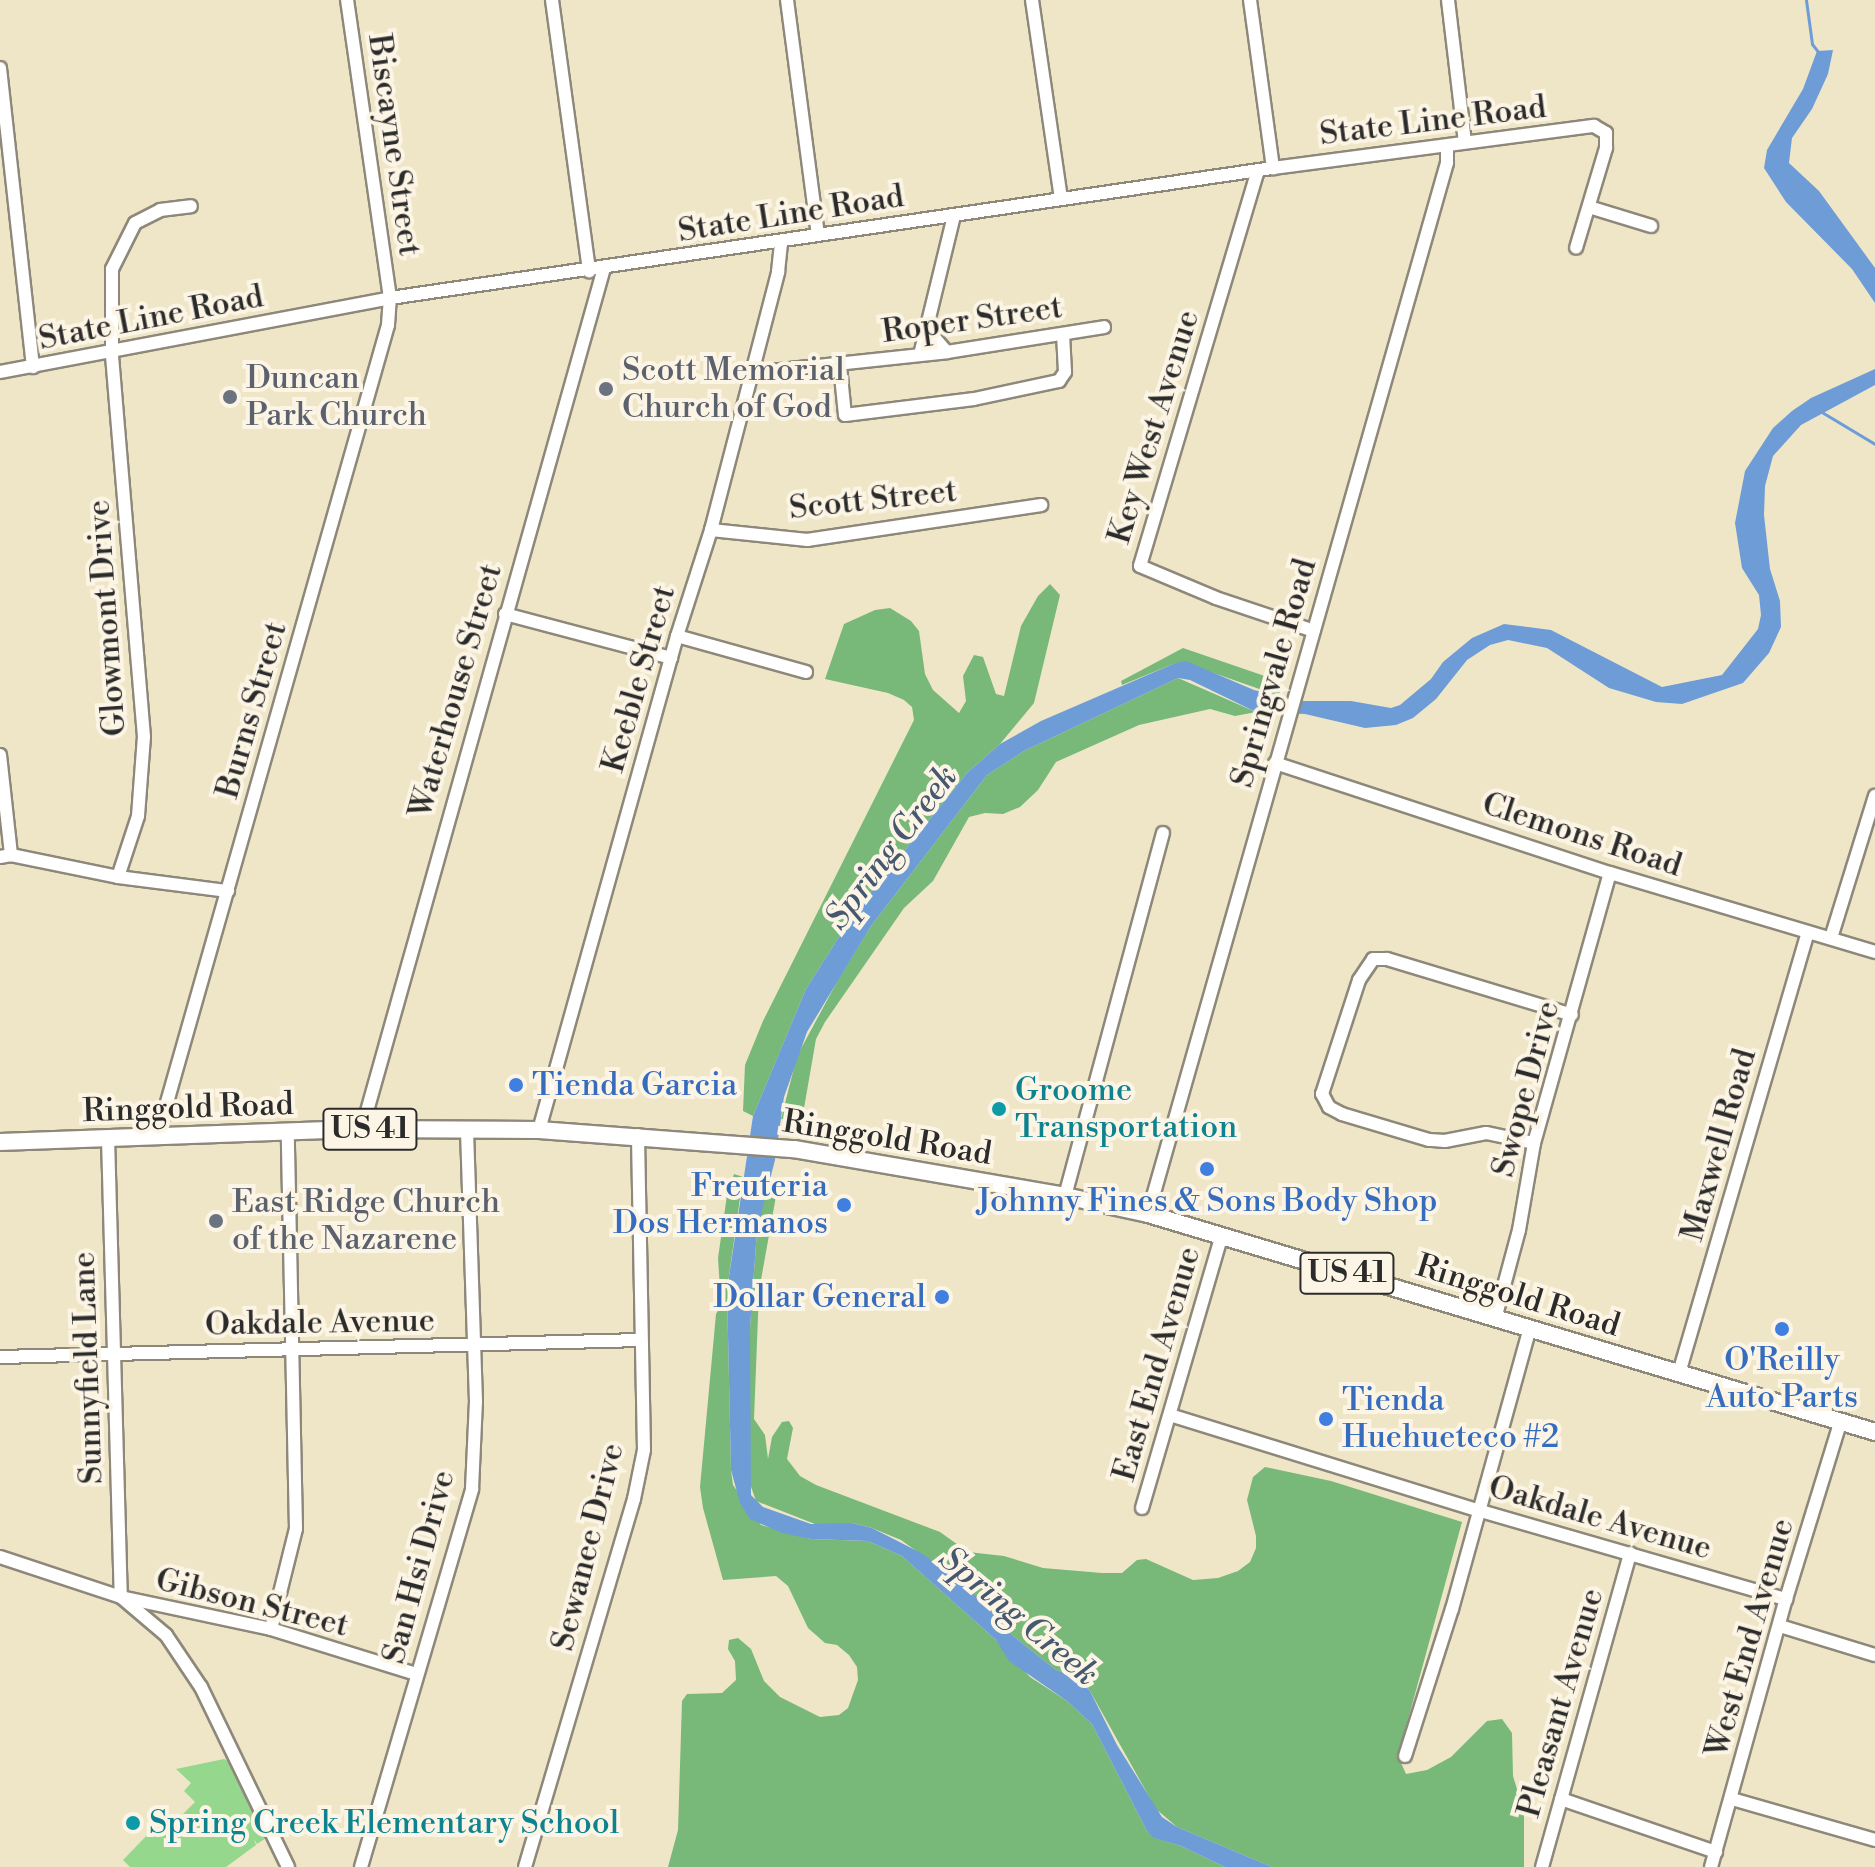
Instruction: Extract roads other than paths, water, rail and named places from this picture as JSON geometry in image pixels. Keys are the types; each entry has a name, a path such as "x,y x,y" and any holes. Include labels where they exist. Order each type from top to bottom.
{"main road":[{"name":"Ringgold Road","path":"0,1142 362,1129 539,1130 794,1149 1065,1196 1148,1214 1529,1331 1875,1432"}],"street":[{"name":"Biscayne Street","path":"347,0 390,298"},
{"path":"552,0 589,271"},
{"path":"787,0 818,234"},
{"path":"1032,0 1061,199"},
{"path":"1250,0 1273,168"},
{"path":"1448,0 1465,142"},
{"path":"0,68 4,141 33,367"},
{"name":"State Line Road","path":"0,372 390,298 1258,170 1594,126 1606,133 1606,148 1589,207"},
{"name":"Springvale Road","path":"1148,1214 1447,163 1447,146"},
{"name":"Key West Avenue","path":"1258,170 1140,566 1216,598 1314,631"},
{"name":"Glowmont Drive","path":"118,877 138,816 144,737 112,353 112,269 119,249 135,223 160,210 191,206"},
{"path":"1576,248 1589,207 1651,226"},
{"path":"920,355 954,216"},
{"name":"Keeble Street","path":"539,1130 677,636 711,530 778,272 781,241"},
{"name":"Waterhouse Street","path":"362,1129 604,268"},
{"name":"Burns Street","path":"158,1134 388,325 390,298"},
{"name":"Roper Street","path":"752,373 840,366 1104,327"},
{"path":"926,328 947,352"},
{"path":"840,366 845,415 974,399 1059,381 1065,372 1063,334"},
{"name":"Scott Street","path":"711,530 807,540 1041,505"},
{"path":"505,614 671,658"},
{"path":"677,636 806,672"},
{"path":"0,755 5,856 118,877 228,891"},
{"name":"Clemons Road","path":"1275,763 1610,873 1875,952"},
{"path":"1831,938 1875,796"},
{"path":"1065,1196 1163,833"},
{"name":"Swope Drive","path":"1495,1319 1519,1230 1534,1143 1610,873"},
{"name":"Maxwell Road","path":"1679,1373 1808,932"},
{"path":"1534,1143 1486,1133 1445,1141 1429,1140 1342,1114 1329,1107 1322,1094 1359,980 1373,959 1387,959 1572,1015"},
{"name":"San Hsi Drive","path":"361,1867 472,1489 476,1446 467,1130"},
{"path":"271,1629 296,1529 288,1133"},
{"name":"Sewanee Drive","path":"525,1867 634,1499 644,1450 638,1135"},
{"name":"Sunnyfield Lane","path":"108,1138 121,1597"},
{"name":"East End Avenue","path":"1142,1508 1222,1235"},
{"path":"1405,1756 1452,1609 1529,1331"},
{"name":"Oakdale Avenue","path":"0,1357 641,1340"},
{"name":"Oakdale Avenue","path":"1170,1415 1477,1510 1786,1599"},
{"name":"West End Avenue","path":"1711,1867 1786,1599 1840,1424"},
{"name":"Pleasant Avenue","path":"1542,1867 1630,1553"},
{"name":"Gibson Street","path":"0,1557 121,1597 271,1629 416,1674"},
{"path":"121,1597 166,1635 189,1667 288,1867"},
{"path":"1780,1626 1875,1655"},
{"path":"1561,1799 1716,1852"},
{"path":"1732,1799 1875,1840"}],"water":[{"path":"1833,50 1828,74 1812,109 1792,138 1789,163 1819,191 1875,268 1875,303 1852,269 1786,202 1764,168 1767,150 1803,89 1817,51"},
{"path":"1875,369 1875,385 1801,425 1773,456 1765,486 1764,515 1770,569 1780,601 1781,627 1769,653 1743,683 1682,704 1656,702 1609,688 1547,648 1508,640 1490,645 1467,660 1436,699 1413,718 1396,725 1365,728 1305,714 1256,712 1190,680 1178,678 1024,751 987,775 871,926 807,1032 784,1097 775,1160 757,1230 750,1328 751,1495 763,1507 811,1524 852,1523 872,1528 923,1554 969,1589 1012,1635 1056,1670 1074,1676 1090,1691 1117,1745 1162,1817 1177,1827 1272,1867 1225,1867 1181,1846 1154,1838 1147,1831 1092,1724 1067,1701 1009,1661 996,1640 902,1556 868,1541 811,1539 782,1533 750,1519 740,1503 731,1470 727,1290 753,1116 806,989 853,915 967,773 1000,744 1041,721 1173,664 1186,661 1254,690 1299,701 1351,701 1391,708 1400,705 1431,679 1443,662 1472,638 1504,624 1551,630 1662,687 1722,675 1758,629 1761,615 1759,595 1742,568 1735,523 1745,471 1773,428 1792,411 1811,398"}],"waterway":[{"name":"Spring Creek","path":"1806,0 1812,44 1819,53"},
{"path":"1820,411 1875,444"}],"place":[{"name":"Scott Memorial Church of God","path":"606,389"},
{"name":"Duncan Park Church","path":"230,397"},
{"name":"Tienda Garcia","path":"516,1085"},
{"name":"Groome Transportation","path":"999,1109"},
{"name":"Johnny Fines & Sons Body Shop","path":"1207,1169"},
{"name":"Freuteria Dos Hermanos","path":"844,1205"},
{"name":"East Ridge Church of the Nazarene","path":"216,1221"},
{"name":"Dollar General","path":"942,1297"},
{"name":"O'Reilly Auto Parts","path":"1782,1329"},
{"name":"Tienda Huehueteco #2","path":"1326,1419"},
{"name":"Spring Creek Elementary School","path":"133,1823"}]}
